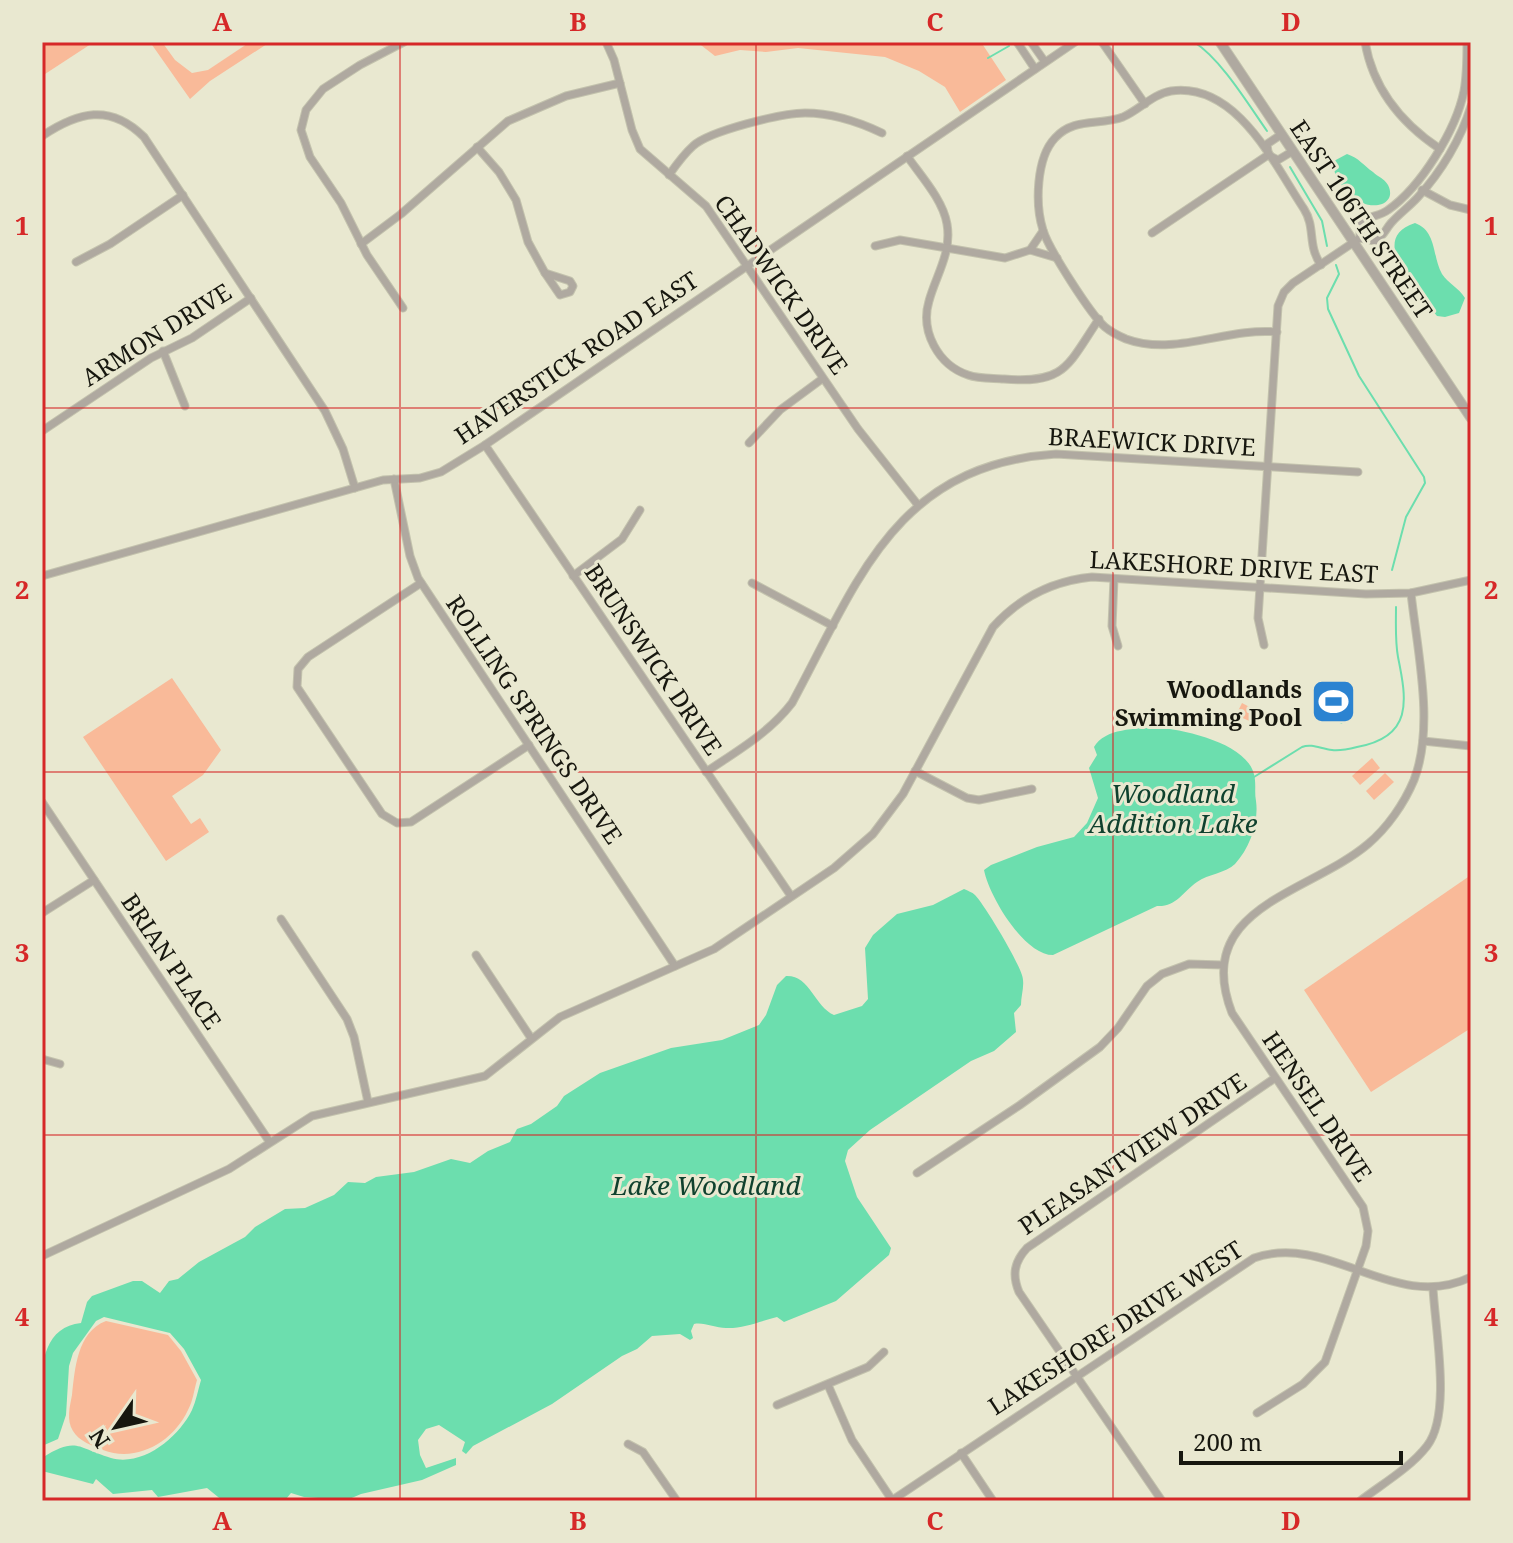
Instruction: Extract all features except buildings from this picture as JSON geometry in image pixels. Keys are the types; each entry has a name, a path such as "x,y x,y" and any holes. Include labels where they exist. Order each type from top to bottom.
{"street":[{"path":"403,308 305,148 301,130 310,102 323,89 404,42"},
{"name":"CHADWICK DRIVE","path":"606,42 640,149 706,206 822,379 866,441 918,505"},
{"path":"1017,42 1035,69"},
{"path":"1031,42 1045,62"},
{"name":"HAVERSTICK ROAD EAST","path":"42,576 355,488 441,472 1075,42"},
{"path":"1102,42 1145,104"},
{"name":"EAST 106TH STREET","path":"1220,42 1357,240 1471,418"},
{"path":"1365,42 1375,77 1392,107 1413,129 1448,155"},
{"path":"1357,240 1360,222 1388,210 1413,184 1439,149 1462,100 1467,72 1467,42"},
{"path":"361,244 401,214 508,121 566,96 620,83"},
{"path":"1277,332 1250,331 1197,341 1148,342 1129,340 1115,334 1099,319 1057,258 1043,231 1039,173 1050,143 1069,127 1084,122 1114,120 1170,91 1213,98 1243,119 1309,216 1312,250 1321,265"},
{"path":"1264,645 1258,618 1259,588 1278,306 1284,292 1357,240 1375,241 1382,237 1389,225 1423,191 1448,155 1471,106"},
{"path":"669,175 693,146 704,138 782,116 804,113 853,120 882,133"},
{"path":"42,136 69,119 94,114 119,118 144,137 325,411 343,449 355,488"},
{"path":"1268,155 1267,144 1282,134"},
{"path":"477,147 512,191 532,253 545,273"},
{"path":"1268,155 1278,160 1293,151"},
{"path":"1152,233 1268,155"},
{"path":"907,156 945,215 947,248 926,315 928,331 944,360 957,370 980,377 1029,381 1054,376 1072,358 1099,319"},
{"path":"1413,184 1450,205 1471,210"},
{"path":"76,262 110,244 183,195"},
{"path":"1030,250 1043,231"},
{"path":"875,246 900,240 1005,258 1030,250 1057,258"},
{"name":"ARMON DRIVE","path":"42,431 163,351 192,338 251,298"},
{"path":"163,351 185,406"},
{"path":"749,443 780,410 822,379"},
{"name":"BRUNSWICK DRIVE","path":"485,445 791,896"},
{"name":"BRAEWICK DRIVE","path":"706,772 763,734 781,718 870,557 918,505 958,479 999,462 1056,454 1358,472"},
{"name":"ROLLING SPRINGS DRIVE","path":"394,479 410,556 421,583 675,966"},
{"path":"573,576 622,539 640,510"},
{"name":"LAKESHORE DRIVE EAST","path":"42,1256 229,1169 312,1116 485,1076 560,1017 714,949 834,868 873,834 897,803 983,642 1005,614 1049,585 1070,579 1114,579 1366,594 1411,593 1471,580"},
{"path":"1114,579 1112,626 1118,646"},
{"path":"421,583 302,663 298,669 297,687 382,814 403,824 419,817 529,745"},
{"path":"752,583 833,626"},
{"path":"917,1173 1032,1097 1100,1047 1118,1028 1147,986 1162,974 1189,964 1223,965 1232,940 1252,913 1358,851 1387,825 1413,782 1423,741 1423,705 1411,593"},
{"path":"1423,741 1471,746"},
{"path":"915,771 967,798 979,800 1032,789"},
{"name":"BRIAN PLACE","path":"42,802 269,1141"},
{"path":"42,913 94,880"},
{"path":"281,919 347,1019 368,1102"},
{"path":"476,955 531,1038"},
{"name":"HENSEL DRIVE","path":"1223,965 1232,1013 1363,1207 1368,1231 1325,1362 1303,1384 1257,1413"},
{"path":"42,1059 60,1064"},
{"name":"PLEASANTVIEW DRIVE","path":"1076,1375 1019,1292 1015,1281 1016,1264 1027,1248 1275,1078"},
{"name":"LAKESHORE DRIVE WEST","path":"892,1500 1254,1258 1291,1251 1313,1255 1413,1288 1446,1287 1471,1277"},
{"path":"1360,1501 1417,1458 1436,1432 1441,1400 1433,1288"},
{"path":"777,1405 868,1367 884,1352"},
{"path":"1076,1375 1162,1501"},
{"path":"828,1385 852,1440 892,1500"},
{"path":"628,1444 643,1452 677,1501"},
{"path":"961,1453 993,1501"}],"shaded area":[{"path":"42,42 94,42 42,76"},
{"path":"150,42 162,42 175,60 192,73 208,70 250,42 270,42 210,81 190,99"},
{"path":"697,42 981,42 1006,80 960,112 945,87 919,71 885,57 798,48 766,52 740,50 715,56"},
{"path":"172,678 221,750 203,775 172,796 191,824 200,818 209,832 166,861 83,737"},
{"path":"1242,703 1261,713 1256,724 1236,715"},
{"path":"1372,758 1380,768 1360,785 1352,776"},
{"path":"1385,773 1394,782 1374,800 1366,791"},
{"path":"1471,875 1471,1028 1371,1092 1304,990"},
{"path":"106,1321 168,1335 197,1380 191,1403 173,1432 153,1447 129,1454 103,1450 86,1443 73,1431 70,1422 79,1352 89,1334"}],"water":[{"path":"1347,154 1388,185 1390,194 1387,201 1369,205 1347,193 1338,180 1332,162"},
{"path":"1415,223 1431,238 1442,274 1465,298 1459,313 1437,316 1401,267 1395,241 1401,231"},
{"name":"Woodlands Swimming Pool","path":"1329,688 1342,694 1335,709 1345,716 1342,724 1322,716"},
{"name":"Woodland Addition Lake","path":"1156,727 1211,739 1237,752 1247,761 1254,775 1257,809 1249,843 1235,864 1201,879 1174,901 1053,955 1042,952 1020,935 1000,908 984,870 1037,847 1074,837 1087,823 1098,798 1089,768 1097,755 1094,747 1113,733"},
{"name":"Lake Woodland","path":"964,889 975,895 986,910 1021,973 1021,1005 1014,1013 1016,1032 994,1051 971,1061 870,1130 848,1150 845,1161 857,1197 891,1248 889,1255 836,1301 784,1322 777,1317 732,1328 694,1324 691,1331 693,1338 690,1340 680,1334 652,1336 552,1404 473,1446 466,1454 462,1451 465,1442 439,1425 426,1429 418,1440 426,1468 456,1458 456,1465 422,1480 347,1500 291,1493 286,1499 278,1501 223,1501 207,1488 158,1497 152,1490 113,1494 96,1479 93,1484 42,1471 42,1458 63,1447 77,1446 123,1460 147,1454 159,1448 178,1430 196,1399 201,1380 184,1349 170,1333 104,1317 96,1321 73,1353 69,1366 66,1415 58,1439 42,1446 40,1391 45,1354 64,1328 81,1323 92,1296 133,1281 142,1281 160,1293 169,1281 178,1279 199,1262 245,1237 255,1227 285,1209 305,1208 334,1195 348,1182 365,1183 376,1177 414,1172 451,1159 470,1163 510,1142 517,1129 531,1124 557,1106 564,1096 600,1073 671,1048 722,1040 759,1025 777,985 786,976 801,980 821,1005 834,1015 862,1006 868,999 865,948 873,935 897,914 933,905"}],"waterway":[{"path":"1194,42 1224,71 1267,131"},
{"path":"988,58 1009,46"},
{"path":"1290,167 1322,221 1327,246"},
{"path":"1336,265 1339,274 1327,298 1328,309 1359,376 1424,477 1425,483 1406,517 1392,570"},
{"path":"1254,777 1302,747 1351,748 1375,742 1397,726 1404,702 1396,645 1396,607"}],"place":[{"name":"Woodlands Swimming Pool","path":"1333,702"}]}
